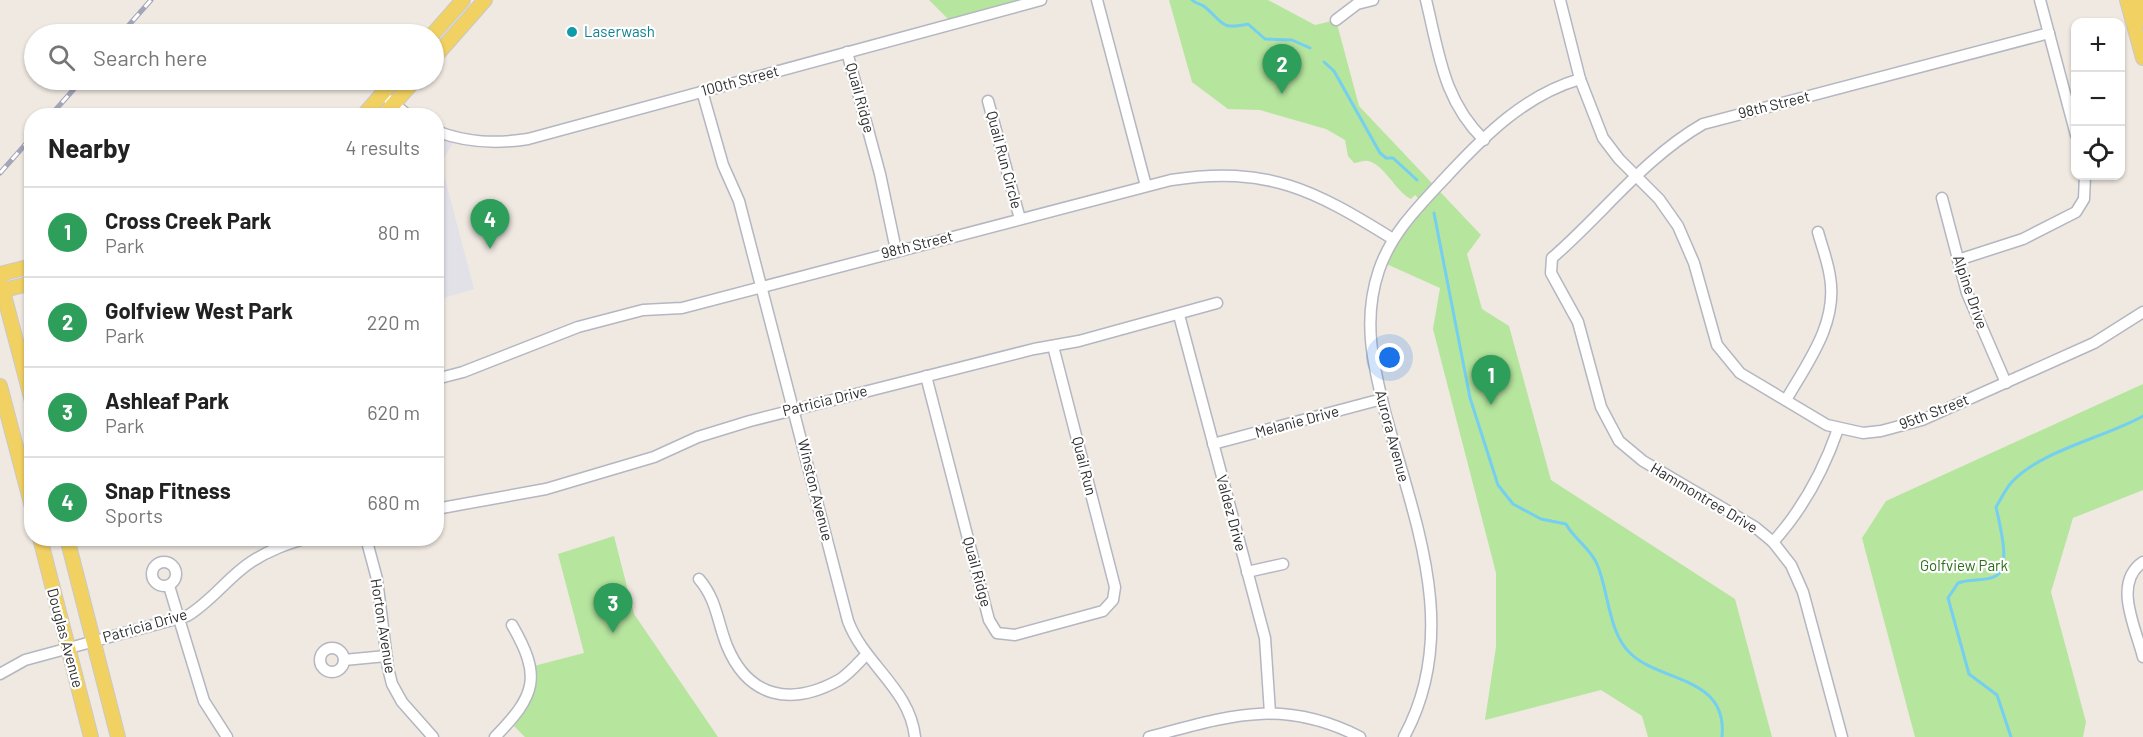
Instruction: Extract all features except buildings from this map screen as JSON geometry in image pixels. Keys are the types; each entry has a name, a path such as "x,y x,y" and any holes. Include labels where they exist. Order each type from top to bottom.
{"main road":[{"path":"443,24 464,0"},
{"path":"444,47 485,0"},
{"path":"2127,0 2143,58"},
{"path":"2138,0 2143,20"},
{"path":"370,108 385,90"},
{"path":"389,108 406,90"},
{"path":"0,274 24,268"},
{"path":"24,284 1,287 24,372"},
{"path":"0,386 24,477"},
{"name":"Douglas Avenue","path":"42,546 91,737"},
{"name":"Douglas Avenue","path":"69,546 118,737"}],"street":[{"name":"100th Street","path":"444,133 475,141 505,142 528,139 1041,0"},
{"path":"1097,0 1146,186"},
{"path":"1336,20 1358,4 1373,0"},
{"path":"1426,0 1451,97 1461,116 1484,140"},
{"name":"95th Street","path":"1560,0 1580,79 1603,138 1669,212 1686,241 1717,345 1740,373 1827,426 1863,433 1881,431 1922,420 2094,343 2143,312"},
{"path":"2040,0 2074,126"},
{"name":"98th Street","path":"1550,267 1552,258 1636,177 1681,137 1703,124 2049,33"},
{"name":"Quail Ridge","path":"847,52 880,174 896,250"},
{"name":"Aurora Avenue","path":"1404,737 1416,711 1429,663 1432,600 1424,556 1372,363 1369,325 1379,270 1393,239 1411,215 1484,140 1520,106 1549,90 1580,79"},
{"name":"Winston Avenue","path":"702,91 723,165 739,201 848,621 854,638 904,702 915,737"},
{"path":"382,94 398,108"},
{"name":"Quail Run Circle","path":"988,101 1020,219"},
{"name":"98th Street","path":"444,377 463,372 578,327 643,310 682,308 1146,186 1199,176 1234,175 1282,182 1328,200 1393,239"},
{"path":"1958,260 1994,250 2076,212 2084,199 2085,180"},
{"name":"Alpine Drive","path":"1942,198 1976,317 2006,383"},
{"path":"1786,400 1825,332 1831,311 1831,278 1818,232"},
{"name":"Hammontree Drive","path":"1550,267 1551,273 1578,322 1601,407 1619,441 1643,461 1755,527 1773,542 1791,565 1803,592 1842,737"},
{"name":"Patricia Drive","path":"444,508 546,489 654,457 698,437 794,409 1179,315 1217,303"},
{"name":"Valdez Drive","path":"1179,315 1264,638 1270,713"},
{"name":"Quail Run","path":"1053,346 1115,587"},
{"name":"Quail Ridge","path":"926,376 992,627 1007,636 1103,611 1113,600 1115,587"},
{"name":"Melanie Drive","path":"1213,444 1382,399"},
{"path":"1773,542 1802,506 1817,482 1838,429"},
{"name":"Patricia Drive","path":"0,674 25,660 179,619 204,606 250,562 282,546"},
{"name":"Horton Avenue","path":"368,546 381,601 386,656 397,693 415,718 433,737"},
{"path":"2143,562 2130,574 2127,589 2143,657"},
{"path":"1247,572 1283,564"},
{"path":"699,579 711,593 731,655 742,671 771,694 787,696 817,689 841,679 866,655"},
{"path":"169,586 204,701 227,737"},
{"path":"495,737 525,704 531,683 524,646 512,624"},
{"path":"344,660 386,656"},
{"path":"1149,737 1222,717 1270,713 1318,720 1360,737"}],"shaded area":[{"path":"444,134 456,138 444,158"},
{"path":"444,174 474,289 444,298"}],"green space":[{"path":"929,0 1029,0 953,24"},
{"path":"1169,0 1268,0 1315,25 1336,20 1359,106 1481,235 1467,254 1482,309 1509,326 1551,480 1735,599 1772,737 1648,737 1642,716 1601,690 1485,720 1496,647 1496,573 1433,329 1440,288 1382,262 1422,202 1415,195 1411,199 1400,191 1385,172 1374,163 1366,161 1354,163 1348,156 1345,140 1326,129 1260,110 1228,109 1192,82"},
{"name":"Golfview Park","path":"2143,384 2143,490 2073,518 2051,592 2086,722 2083,737 1915,737 1862,538 1886,501"},
{"path":"614,536 634,614 718,737 525,737 510,722 519,713 530,667 584,653 558,554"}],"waterway":[{"path":"1192,0 1205,7 1223,24 1232,26 1248,24 1265,39 1292,40 1310,48"},
{"path":"1324,62 1334,71 1380,153 1386,158 1393,158 1417,180"},
{"path":"1434,213 1470,398 1498,485 1513,504 1541,519 1566,524 1597,564 1613,624 1623,645 1644,663 1690,684 1715,702 1721,717 1722,737"},
{"path":"2011,737 1997,695 1969,674 1948,598 1958,583 1992,578 2001,571 2004,554 1996,507 2011,483 2024,472 2056,453 2143,416"}],"railway":[{"path":"130,24 151,0"},
{"path":"57,108 73,90"},
{"path":"0,173 24,146"}],"place":[{"name":"Laserwash","path":"572,32"},
{"name":"Golfview West Park","path":"1282,94"},
{"name":"Snap Fitness","path":"490,249"},
{"name":"Cross Creek Park","path":"1491,405"},
{"name":"Ashleaf Park","path":"613,633"}]}
